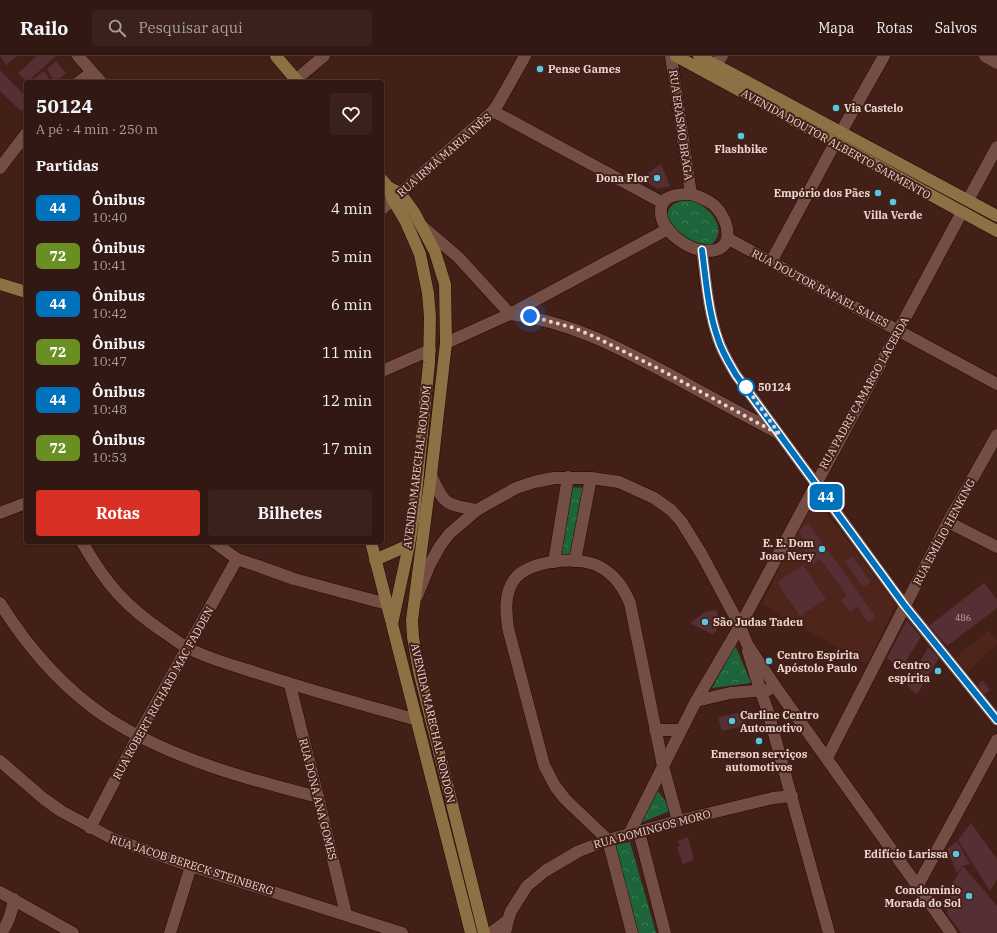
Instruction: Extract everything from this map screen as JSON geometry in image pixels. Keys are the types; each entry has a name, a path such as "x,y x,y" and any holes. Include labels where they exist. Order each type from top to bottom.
{"main road":[{"path":"276,56 295,80"},
{"name":"AVENIDA DOUTOR ALBERTO SARMENTO","path":"676,56 838,138 968,200 997,216"},
{"name":"AVENIDA DOUTOR ALBERTO SARMENTO","path":"699,56 719,61 838,138 962,212 997,231"},
{"path":"385,183 396,197"},
{"name":"AVENIDA MARECHAL RONDON","path":"396,197 408,202 435,252 445,284 446,343 420,565 413,606 413,637 484,933"},
{"name":"AVENIDA MARECHAL RONDOM","path":"396,197 414,238 424,269 430,317 430,350 414,514 392,624 418,720 471,933"},
{"path":"0,284 24,291"},
{"path":"371,544 392,624"},
{"path":"375,560 409,545"}],"street":[{"path":"78,56 99,80"},
{"path":"297,80 324,56"},
{"name":"RUA IRMÃ MARIA INÊS","path":"384,206 493,111 525,56"},
{"name":"RUA ERASMO BRAGA","path":"671,56 691,194"},
{"path":"771,262 884,56"},
{"path":"985,56 997,63"},
{"path":"82,80 92,72"},
{"path":"493,111 663,203"},
{"path":"0,168 24,137"},
{"path":"968,200 997,147"},
{"path":"691,194 708,201 720,211 727,226 727,238 723,246 716,250 702,250 686,244 678,239 664,225 661,216 663,203 666,199 670,196 691,194"},
{"name":"RUA PADRE CAMARGO LACERDA","path":"634,833 662,766 696,700 740,626 962,212"},
{"path":"422,227 458,257 510,314 530,316 553,322 574,328 593,336 659,369 780,435"},
{"path":"446,343 510,314 668,229"},
{"name":"RUA DOUTOR RAFAEL SALES","path":"727,238 997,384"},
{"path":"702,250 710,307 718,340 736,375 905,606 997,720"},
{"path":"384,370 430,350"},
{"name":"RUA EMÍLIO HENKING","path":"827,758 948,522 997,435"},
{"path":"431,475 438,491 448,503 477,510"},
{"path":"554,562 568,477"},
{"path":"413,606 430,564 449,534 477,510 516,488 534,482 554,478 591,478 619,482 654,498 671,510 690,534 740,626 747,644 792,796 829,933"},
{"path":"574,561 591,478"},
{"path":"0,513 24,504"},
{"path":"948,522 997,547"},
{"path":"83,544 114,591 127,604 145,619 188,648 220,661 290,685 418,720"},
{"path":"217,544 237,559 294,579 387,604"},
{"name":"RUA ROBERT RICHARD MAC FADDEN","path":"90,828 138,736 237,559"},
{"path":"632,933 608,840 565,799 555,786 544,765 508,628 507,602 509,591 513,581 519,574 539,564 574,561 598,565 610,573 618,581 630,603 662,766 678,821"},
{"path":"0,603 27,642 66,684 88,703 138,736 223,770 318,797"},
{"path":"747,644 777,689 951,933"},
{"name":"RUA DONA ANA GOMES","path":"290,685 346,914"},
{"path":"696,700 730,693 777,689"},
{"path":"768,712 789,705"},
{"path":"655,730 681,730"},
{"path":"918,885 997,740"},
{"name":"RUA JACOB BERECK STEINBERG","path":"0,761 44,799 90,828 125,844 402,933"},
{"name":"RUA DOMINGOS MORO","path":"505,933 508,920 521,894 527,886 556,864 579,851 608,840 678,821 773,798 792,796"},
{"path":"634,833 665,933"},
{"path":"170,933 191,866"},
{"path":"0,892 73,933"},
{"path":"0,933 8,922 14,900"},
{"path":"491,933 508,920"}],"shaded area":[{"name":"E. E. Dom Joao Nery","path":"813,497 897,602 867,664 762,604"},
{"path":"988,631 997,640 997,644 967,673 955,658"}],"green space":[{"path":"681,201 693,201 700,204 712,214 716,220 718,234 716,240 710,246 699,245 681,237 667,218 671,207"},
{"path":"567,487 586,488 573,556 556,555"},
{"path":"735,645 751,683 712,688"},
{"path":"657,790 672,810 640,823"},
{"path":"630,842 656,933 634,933 610,846"}],"building":[{"path":"0,56 17,56 6,65"},
{"path":"37,56 56,56 29,80 25,80 18,73"},
{"path":"56,61 66,73 58,80 53,80 47,69"},
{"path":"0,70 24,95 24,109 21,111 0,91"},
{"path":"44,71 50,80 33,80"},
{"name":"Dona Flor","path":"661,164 670,186 658,189 646,182 648,173"},
{"path":"808,523 876,617 868,623 857,606 850,612 841,600 847,596 820,559 813,564 804,551 810,547 798,531"},
{"path":"852,556 871,582 863,587 845,562"},
{"path":"803,565 826,599 800,616 777,582"},
{"path":"984,583 997,600 997,608 947,646 929,626"},
{"name":"São Judas Tadeu","path":"716,610 720,621 714,634 690,623 705,612"},
{"path":"907,620 921,637 900,670 887,658"},
{"path":"928,647 939,658 917,694 907,686"},
{"path":"982,680 990,690 983,696 977,687"},
{"name":"Carline Centro Automotivo","path":"743,712 746,725 722,731 718,717"},
{"path":"971,823 997,859 997,879 990,891 958,840"},
{"path":"688,837 694,860 683,864 677,847 680,846 678,841"},
{"name":"Edifício Larissa","path":"957,841 970,864 963,866 957,873 947,849"},
{"name":"Condomínio Morada do Sol","path":"963,866 997,906 997,933 961,933 947,914 951,886"}],"bus line":[{"name":"44","path":"702,250 712,321 718,340 736,375 905,606 997,720"}],"place":[{"name":"Pense Games","path":"540,69"},
{"name":"Via Castelo","path":"836,108"},
{"name":"Flashbike","path":"741,136"},
{"name":"Dona Flor","path":"657,178"},
{"name":"Empório dos Pães","path":"878,193"},
{"name":"Villa Verde","path":"893,202"},
{"name":"50124","path":"746,387"},
{"name":"E. E. Dom Joao Nery","path":"822,549"},
{"name":"São Judas Tadeu","path":"705,622"},
{"name":"Centro Espírita Apóstolo Paulo","path":"769,661"},
{"name":"Centro espírita","path":"938,671"},
{"name":"Carline Centro Automotivo","path":"732,721"},
{"name":"Emerson serviços automotivos","path":"759,741"},
{"name":"Edifício Larissa","path":"956,854"},
{"name":"Condomínio Morada do Sol","path":"969,896"}],"route":[{"path":"530,316 574,328 593,336 659,369 780,435 746,387"}]}
